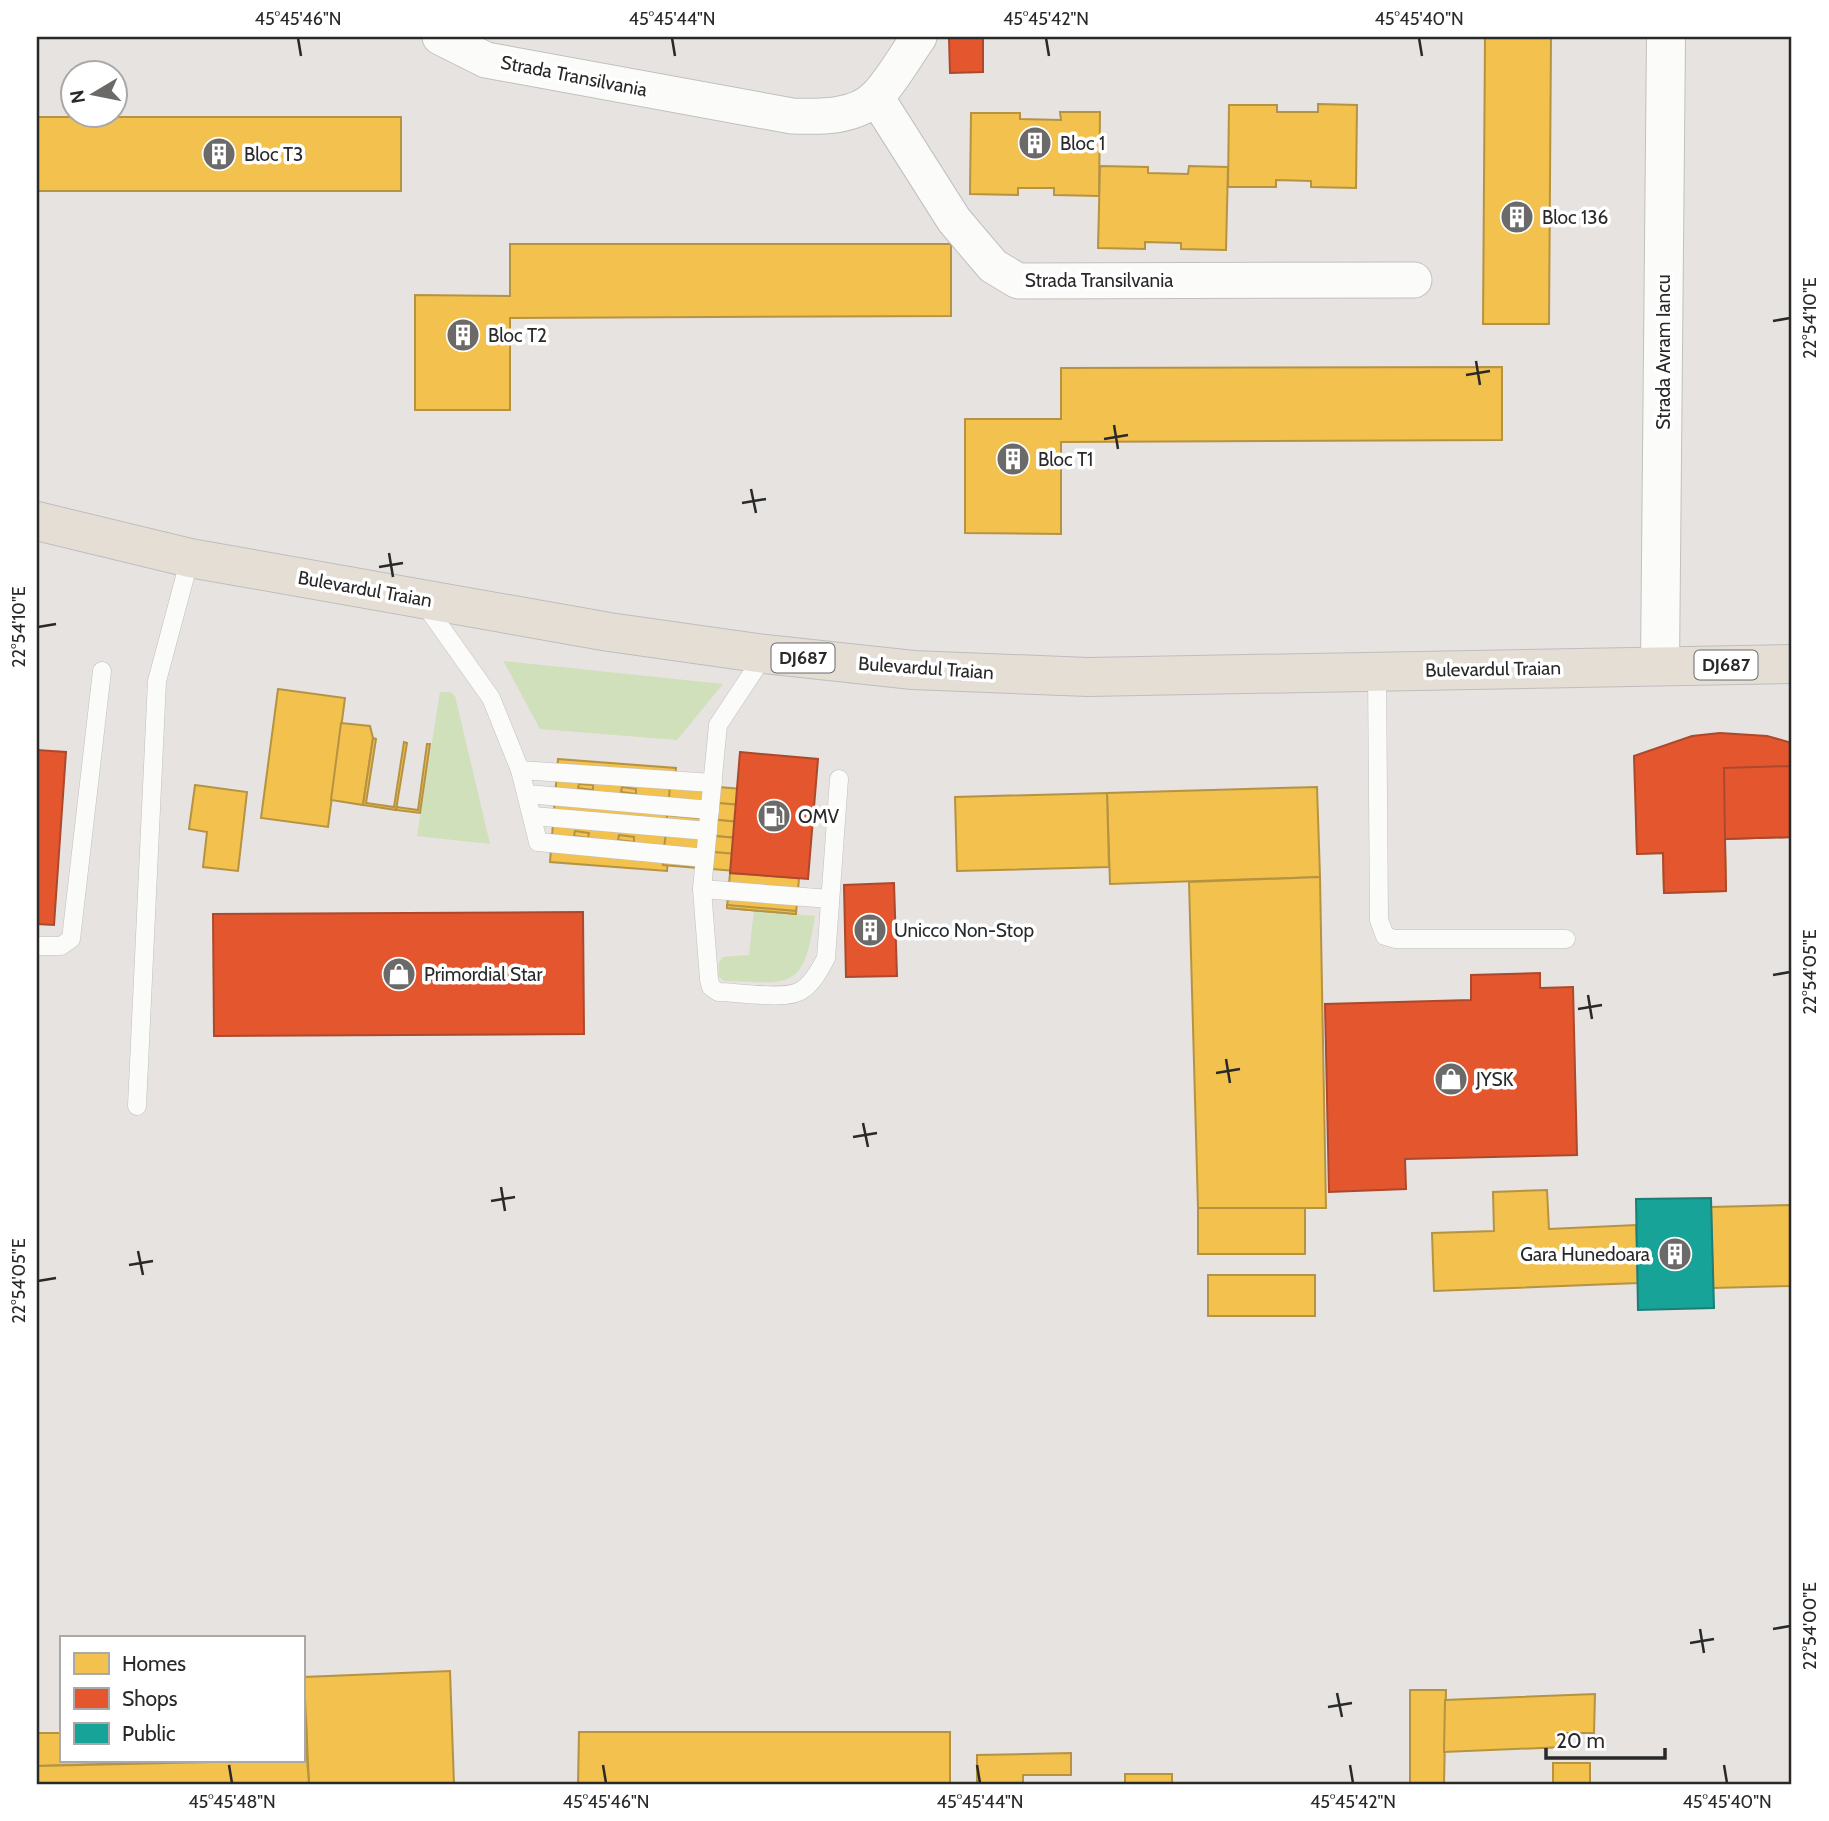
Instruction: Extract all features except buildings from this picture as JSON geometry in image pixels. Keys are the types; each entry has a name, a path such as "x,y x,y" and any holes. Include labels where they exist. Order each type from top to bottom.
{"main road":[{"name":"Bulevardul Traian","path":"37,521 190,558 609,632 765,654 913,670 1088,677 1660,666"},
{"name":"DJ687","path":"1660,666 1792,664"}],"street":[{"name":"Strada Transilvania","path":"440,37 486,60 792,116 824,117 852,111 876,97 919,37"},
{"name":"Strada Avram Iancu","path":"1660,666 1666,37"},
{"name":"Strada Transilvania","path":"876,97 954,220 993,266 1017,281 1414,280"}],"lane":[{"path":"137,1106 157,681 190,558"},
{"path":"421,599 491,698 520,770 538,842 705,858"},
{"path":"765,654 718,726 702,889 709,979 711,987 718,992 790,995 802,991 820,970 826,958 839,779"},
{"path":"37,946 61,946 71,939 102,671"},
{"path":"1377,671 1379,920 1385,936 1395,939 1566,939"},
{"path":"520,770 713,783"},
{"path":"527,794 710,810"},
{"path":"533,817 708,831"},
{"path":"702,889 830,899"}],"green space":[{"path":"504,661 723,684 677,740 540,729"},
{"path":"440,692 450,692 455,696 490,844 417,836"},
{"path":"754,910 815,916 805,958 799,970 780,981 724,981 718,976 719,963 723,957 749,955"}],"place":[{"name":"Bloc 1","path":"1035,143"},
{"name":"Bloc T3","path":"219,154"},
{"name":"Bloc 136","path":"1517,217"},
{"name":"Bloc T2","path":"463,335"},
{"name":"Bloc T1","path":"1013,459"},
{"name":"OMV","path":"774,816"},
{"name":"Unicco Non-Stop","path":"870,930"},
{"name":"Primordial Star","path":"399,974"},
{"name":"JYSK","path":"1451,1079"},
{"name":"Gara Hunedoara","path":"1675,1254"}]}
